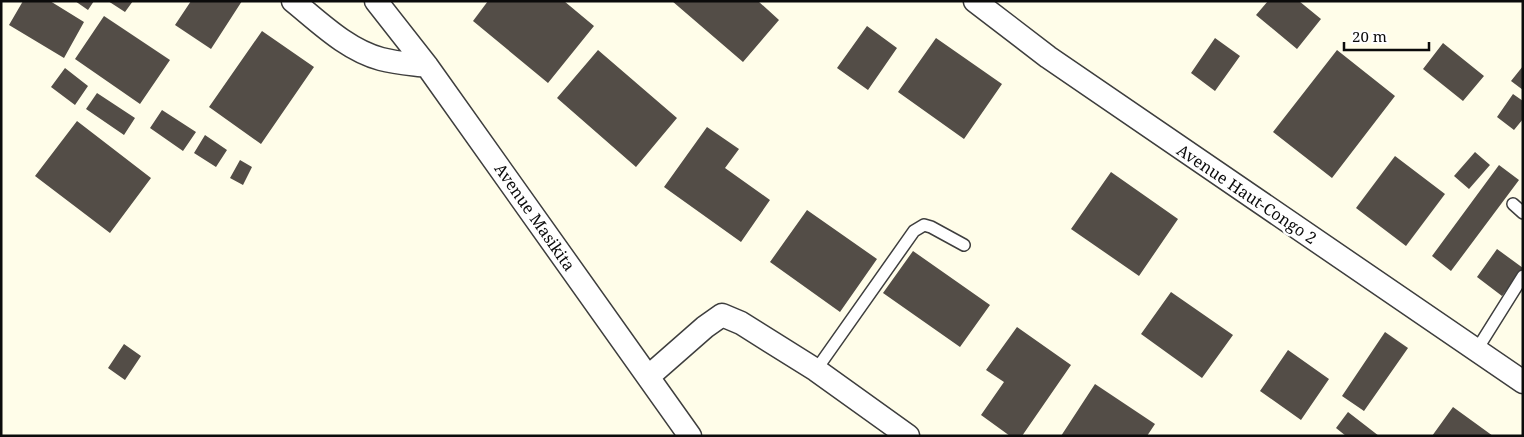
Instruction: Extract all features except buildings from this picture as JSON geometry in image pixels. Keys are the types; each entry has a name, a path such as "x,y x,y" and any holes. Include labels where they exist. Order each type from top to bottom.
{"street":[{"path":"293,1 331,32 357,49 380,59 427,66"},
{"name":"Avenue Masikita","path":"376,1 427,66 690,436"},
{"name":"Avenue Haut-Congo 2","path":"975,1 1048,57 1523,382"},
{"path":"648,377 705,327 722,315 741,323 816,370 908,436"}],"lane":[{"path":"1513,204 1523,213"},
{"path":"816,370 914,231 924,225 932,227 964,244"},
{"path":"1476,351 1523,276"}]}
